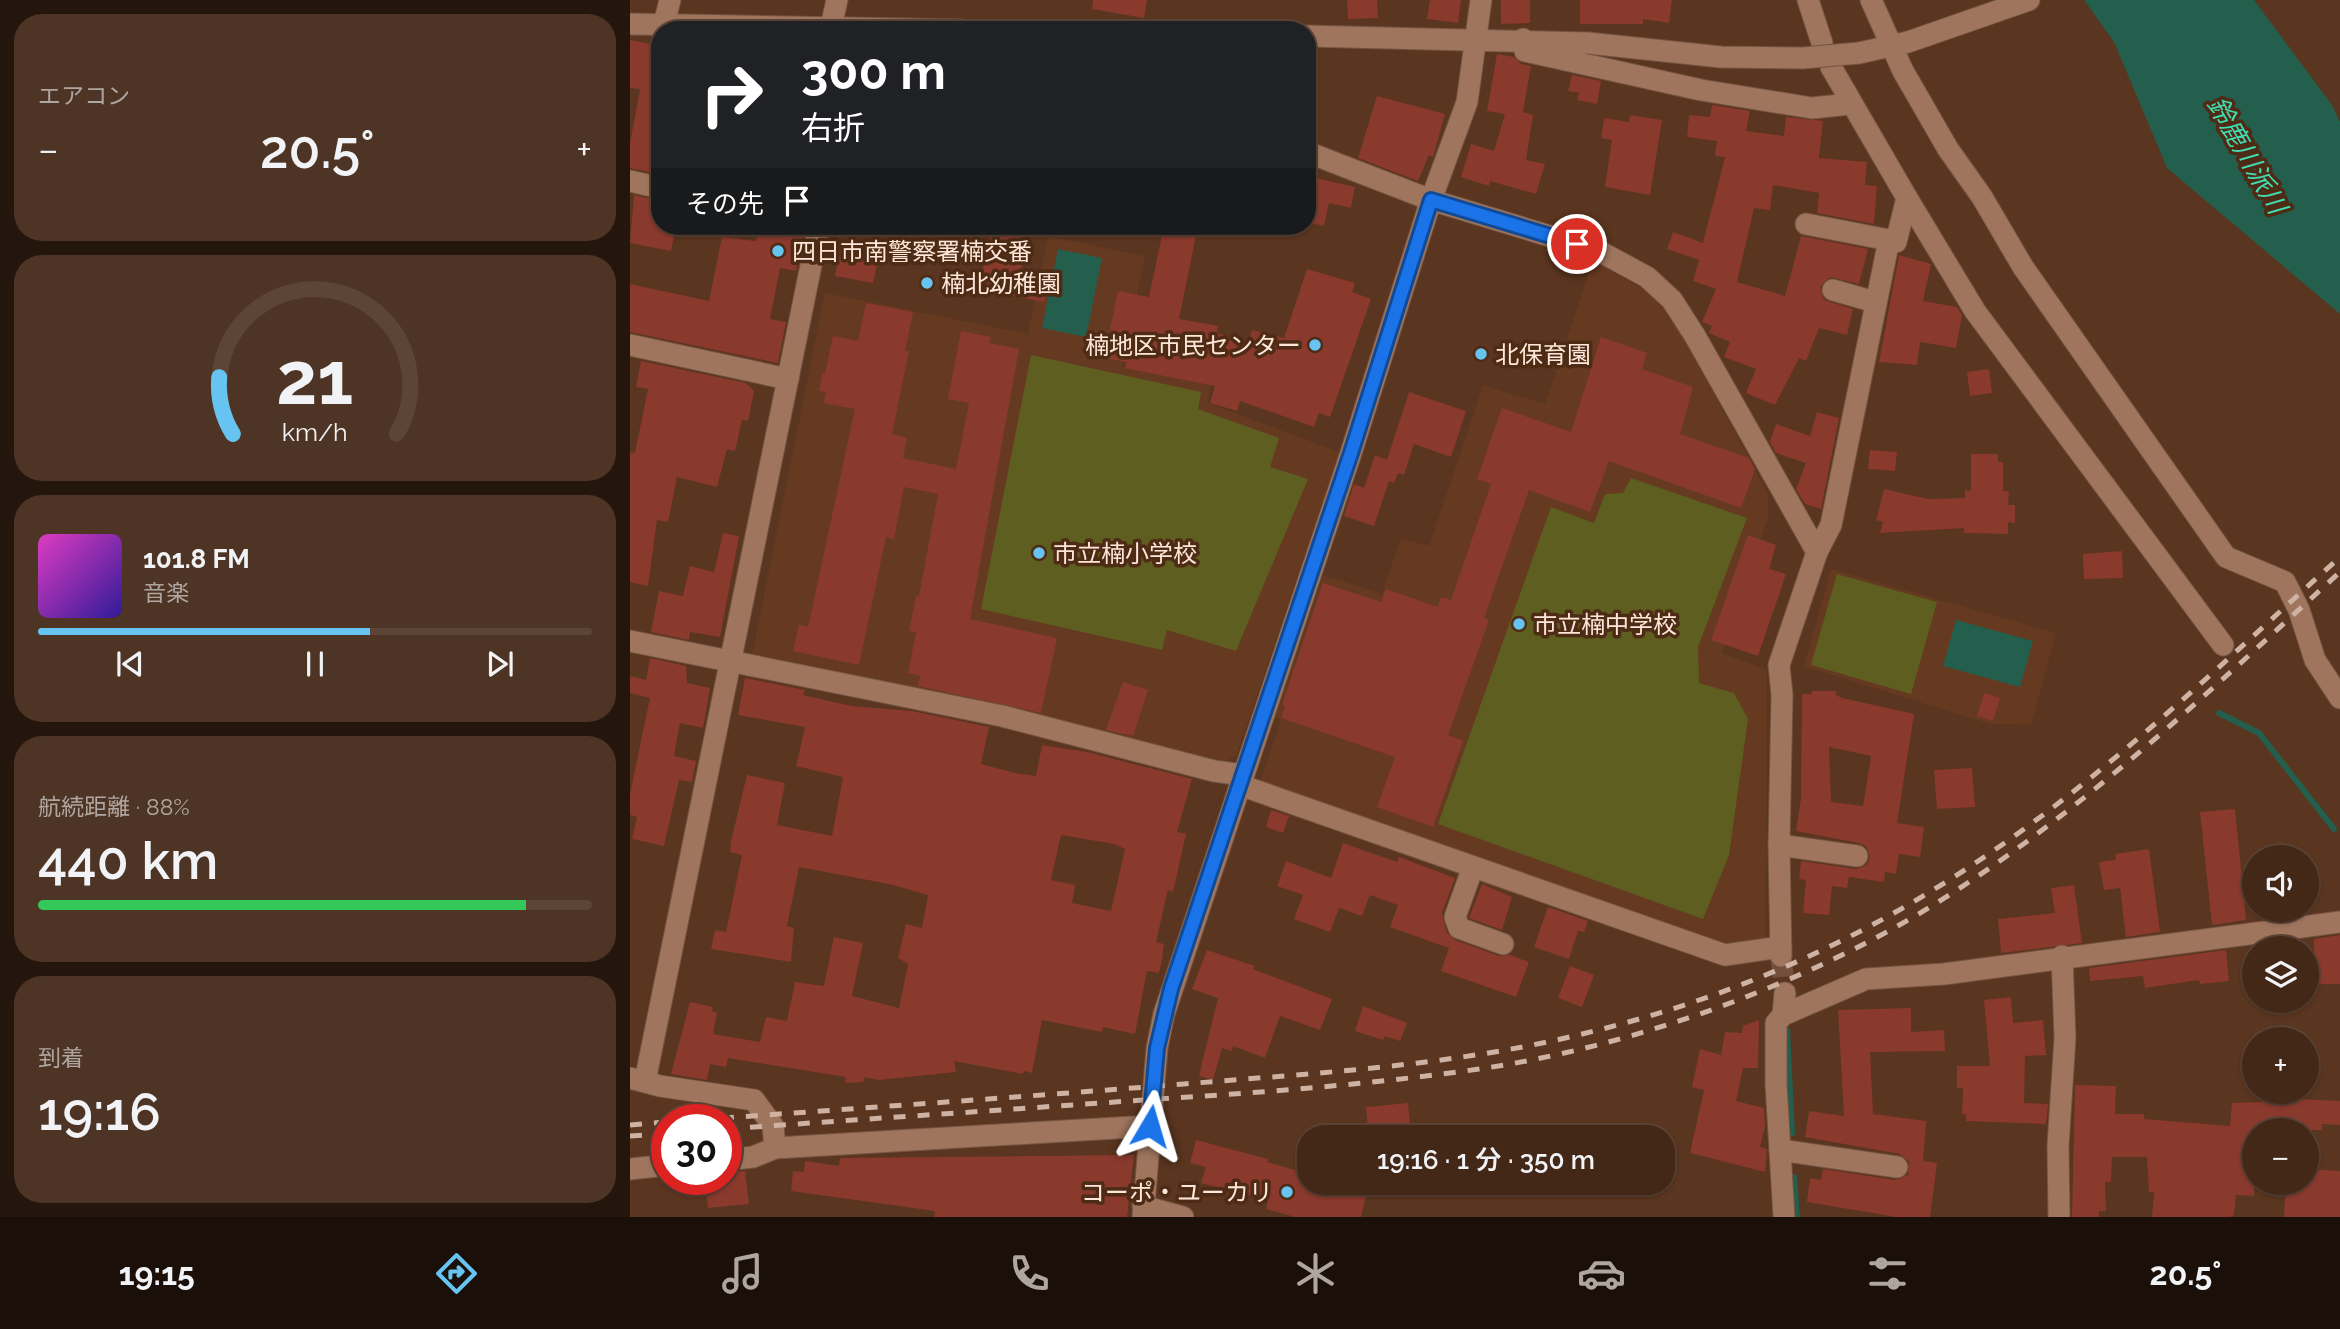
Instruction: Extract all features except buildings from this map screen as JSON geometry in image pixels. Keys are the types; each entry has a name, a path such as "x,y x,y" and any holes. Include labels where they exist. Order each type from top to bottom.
{"street":[{"path":"665,21 670,0"},
{"path":"1183,1217 1143,1212 1150,1126 1164,1014 1355,440 1431,200 1467,102 1481,0"},
{"path":"1808,0 1822,43"},
{"path":"1871,0 1900,43 1948,149 1982,197 2023,267 2226,557 2285,582 2299,610 2315,660 2340,698"},
{"path":"1316,36 1523,39 1721,57 1803,58 1859,53 1900,43 2029,0"},
{"path":"835,2 840,21"},
{"path":"630,24 651,24"},
{"path":"1523,39 1525,51 1701,90 1812,108 1850,104"},
{"path":"1831,67 1850,104 1975,311 2222,645"},
{"path":"1316,155 1431,200 1599,251 1622,261 1664,292 1695,336 1816,552"},
{"path":"630,181 651,186"},
{"path":"1806,224 1896,242 1907,198"},
{"path":"775,1148 773,1126 754,1100 638,1080 729,661 817,235"},
{"path":"630,641 1002,716 1214,771 1473,867 1725,955 1781,952 1779,845 1782,695 1779,665 1816,552 1831,526 1889,240"},
{"path":"1833,289 1875,302"},
{"path":"630,345 788,379"},
{"path":"1779,845 1857,856"},
{"path":"1473,867 1455,917 1459,928 1503,944"},
{"path":"1784,1217 1776,1023 1783,1015 1866,979 1944,974 2062,956 2340,922"},
{"path":"2059,1217 2058,1146 2065,1038 2062,956"},
{"path":"1783,1015 1785,993"},
{"path":"742,1158 754,1157 775,1148 1150,1126"},
{"path":"1780,1150 1897,1167"},
{"path":"630,1169 651,1167"}],"shaded area":[{"name":"市立楠小学校","path":"1048,236 1145,256 1122,366 1211,385 1208,403 1340,452 1236,756 1218,764 757,661 752,654 825,293 1028,334"},
{"name":"市立楠中学校","path":"1593,260 1657,298 1672,316 1768,494 1768,519 1722,653 1767,670 1766,942 1721,945 1259,784 1281,720 1275,717 1323,575 1382,594 1401,538 1429,546 1483,385 1545,404"},
{"path":"1031,355 1201,392 1198,409 1279,438 1270,467 1308,479 1236,651 1167,630 1162,650 981,609"},
{"path":"1631,478 1747,518 1698,647 1699,683 1734,693 1748,719 1729,855 1703,919 1438,824 1551,507 1594,523 1605,494 1623,493"},
{"path":"1831,569 2056,633 2031,725 1990,724 1804,666"},
{"path":"1837,574 1937,602 1911,694 1811,665"}],"water":[{"name":"鈴鹿川派川","path":"2084,0 2254,0 2332,105 2340,122 2340,314 2167,168 2114,42"},
{"path":"1058,249 1102,258 1086,337 1042,328"},
{"path":"1956,620 2033,641 2020,687 1943,666"}],"waterway":[{"path":"2219,713 2259,733 2334,829"},
{"path":"1787,1030 1792,1133"},
{"path":"1794,1177 1797,1217"}],"tunnel":[{"path":"1781,956 1785,993"}],"railway":[{"path":"742,1117 1184,1084 1432,1061 1530,1046 1578,1035 1714,995 1845,939 1928,893 1984,857 2091,778 2340,557"},
{"path":"742,1128 1269,1091 1437,1075 1537,1059 1596,1045 1715,1009 1830,961 1935,904 1990,868 2095,789 2145,747 2340,572"},
{"path":"630,1125 651,1123"},
{"path":"630,1136 651,1135"}],"place":[{"name":"四日市南警察署楠交番","path":"778,251"},
{"name":"楠北幼稚園","path":"927,283"},
{"name":"楠地区市民センター","path":"1315,345"},
{"name":"北保育園","path":"1481,354"},
{"name":"市立楠小学校","path":"1039,553"},
{"name":"市立楠中学校","path":"1519,624"},
{"name":"コーポ・ユーカリ","path":"1287,1192"}],"route":[{"path":"1150,1126 1157,1048 1171,989 1351,453 1431,200 1577,244"}]}
